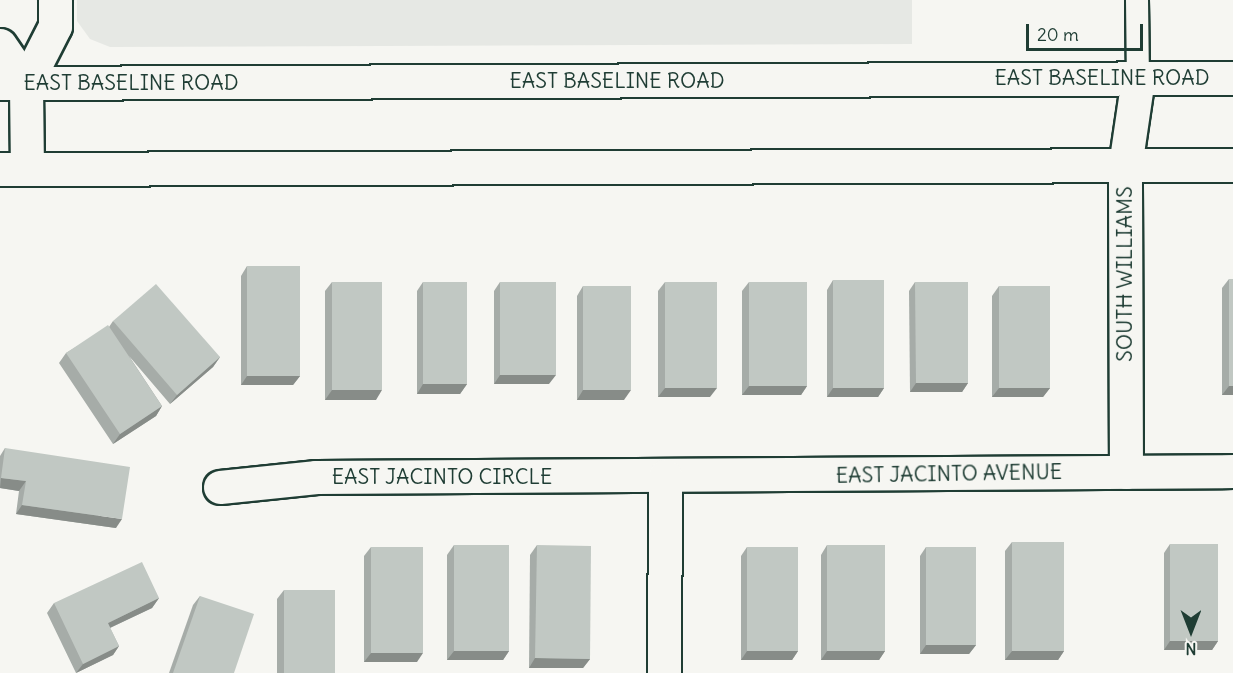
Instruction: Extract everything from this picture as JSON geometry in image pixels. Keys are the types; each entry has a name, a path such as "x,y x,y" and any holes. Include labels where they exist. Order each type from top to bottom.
{"main road":[{"path":"13,83 56,26 55,0"},
{"path":"0,45 13,83 13,169 1233,165"},
{"name":"SOUTH WILLIAMS","path":"1126,472 1125,166 1138,78"},
{"name":"EAST BASELINE ROAD","path":"13,83 1233,78"},
{"name":"EAST JACINTO AVENUE","path":"665,476 1233,471"},
{"path":"664,673 665,476"},
{"name":"EAST JACINTO CIRCLE","path":"220,488 316,477 665,476"}],"lane":[{"path":"1137,0 1138,78"}],"shaded area":[{"path":"77,0 912,0 912,44 110,47 90,39 77,21"}],"building":[{"path":"247,266 300,266 300,376 247,376"},
{"path":"1229,279 1233,279 1233,386 1229,386"},
{"path":"833,280 884,280 884,388 833,388"},
{"path":"332,282 382,282 382,390 332,390"},
{"path":"423,282 467,282 467,384 423,384"},
{"path":"500,282 556,282 556,375 500,375"},
{"path":"665,282 717,282 717,388 665,388"},
{"path":"749,282 807,282 807,386 749,386"},
{"path":"915,282 968,282 968,383 916,383"},
{"path":"156,284 220,357 177,395 113,321"},
{"path":"583,286 631,286 631,390 583,390"},
{"path":"999,286 1050,286 1050,388 999,388"},
{"path":"108,325 162,406 120,434 66,353"},
{"path":"5,448 130,467 122,519 22,505 26,481 1,478"},
{"path":"1012,542 1064,542 1064,651 1012,651"},
{"path":"1170,544 1218,544 1218,641 1170,641"},
{"path":"454,545 509,545 509,651 454,651"},
{"path":"537,545 591,546 590,659 535,658"},
{"path":"827,545 885,545 885,651 827,651"},
{"path":"371,547 423,547 423,653 371,653"},
{"path":"747,547 798,547 798,651 747,651"},
{"path":"926,547 976,547 976,645 926,645"},
{"path":"142,562 159,598 108,623 119,646 83,664 54,603"},
{"path":"284,590 335,590 335,673 284,673"},
{"path":"200,596 254,614 234,673 173,673"}]}
